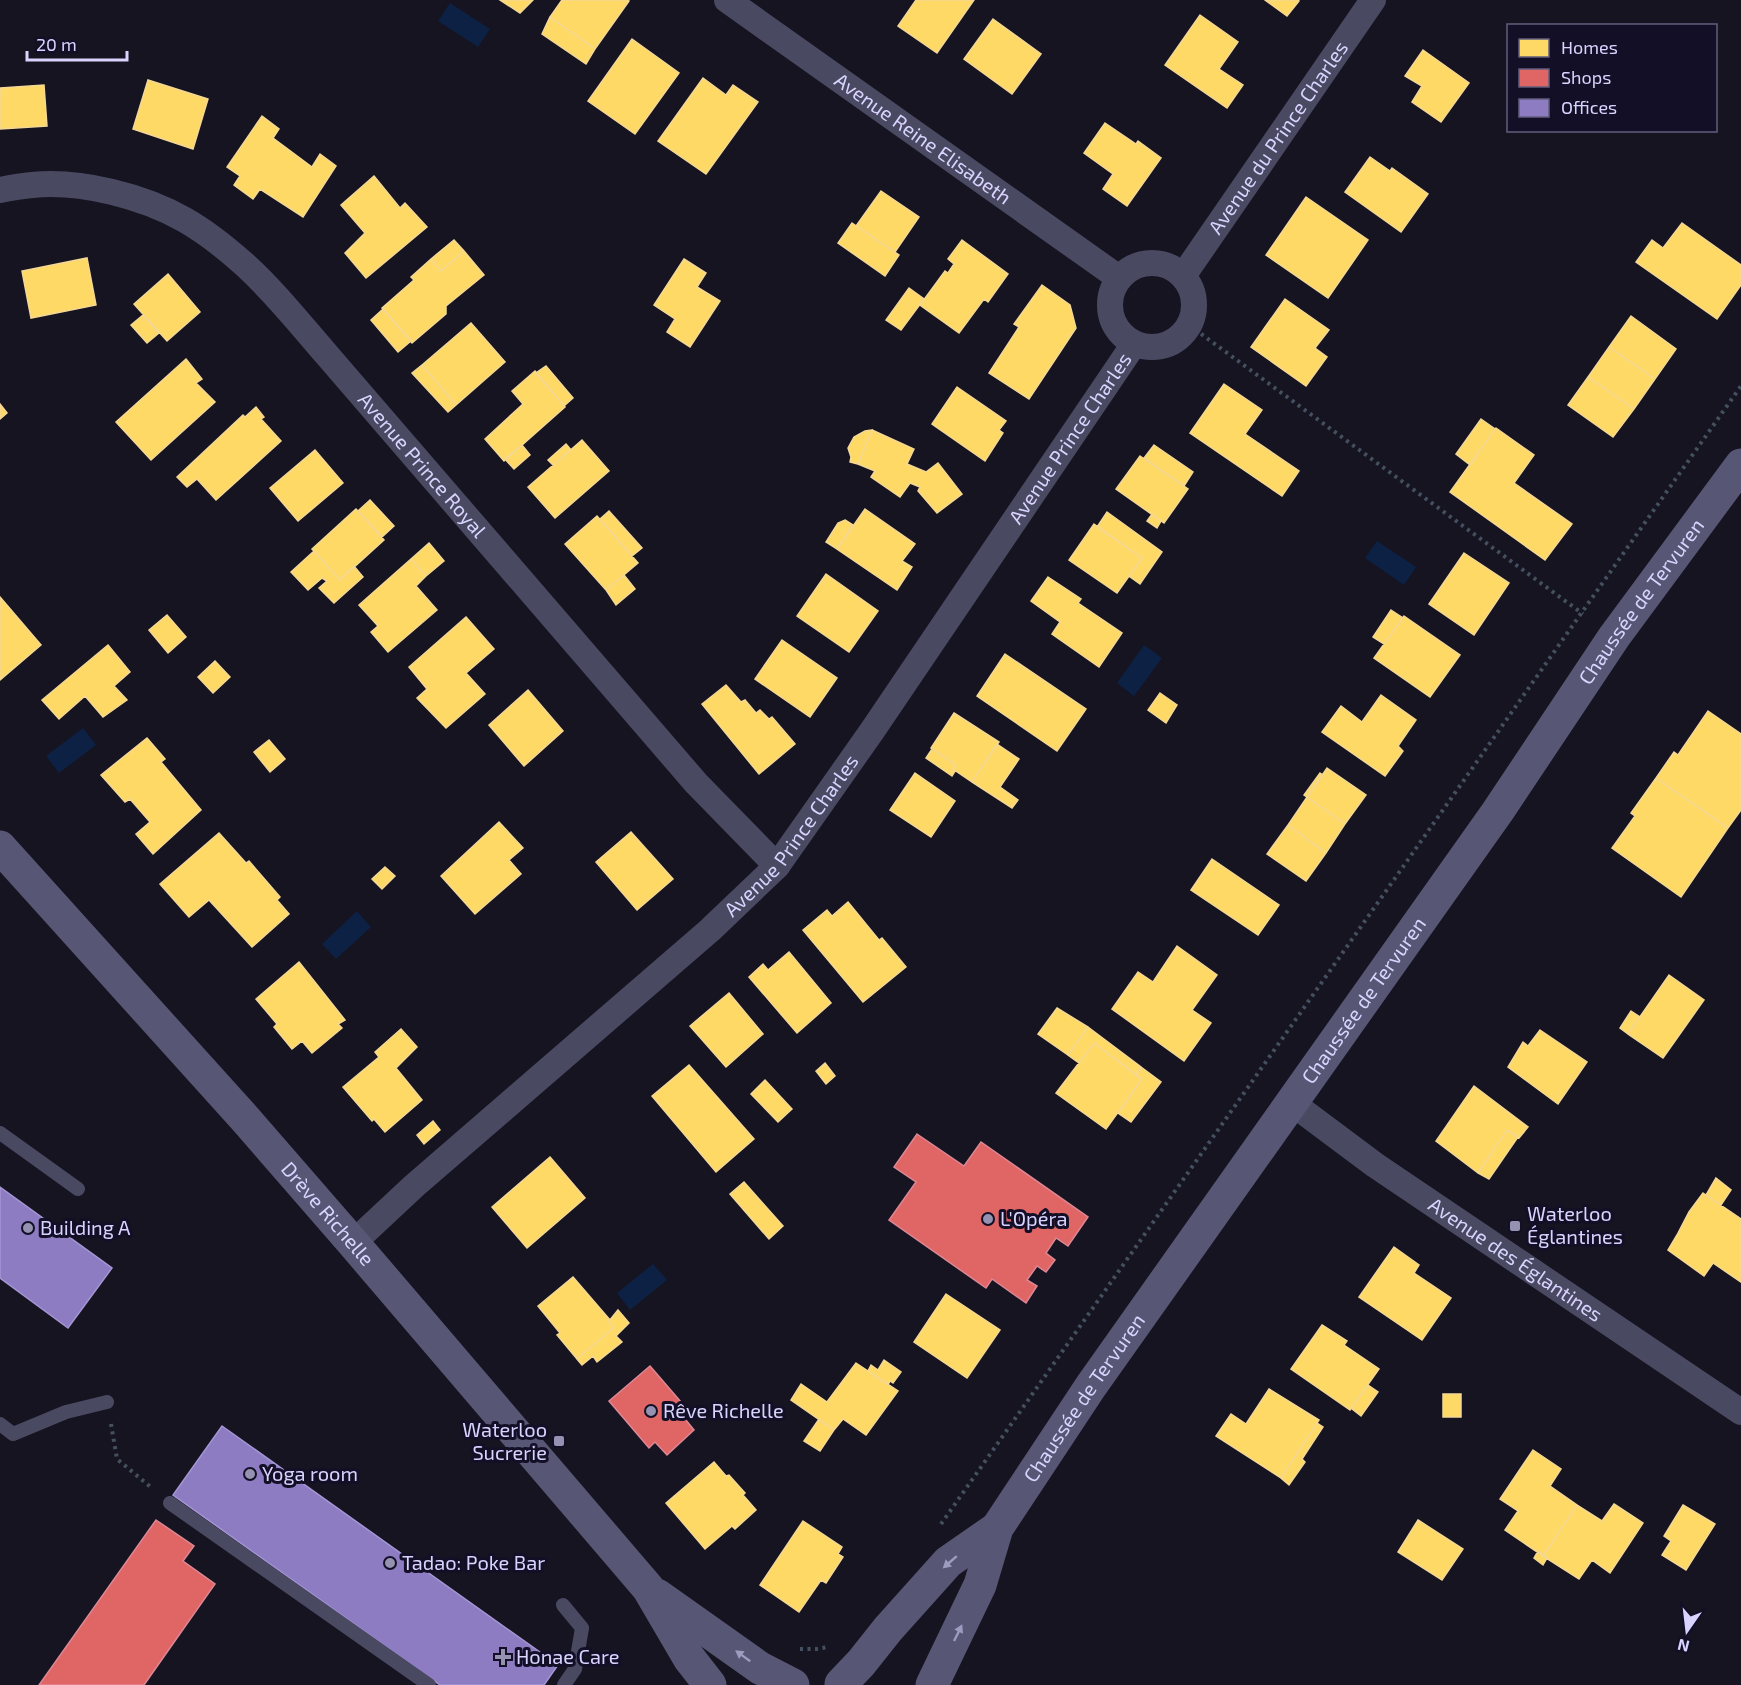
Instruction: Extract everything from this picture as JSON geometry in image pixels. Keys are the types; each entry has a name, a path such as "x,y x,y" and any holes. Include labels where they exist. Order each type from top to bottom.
{"main road":[{"name":"Chaussée de Tervuren","path":"932,1685 980,1585 997,1528 1091,1386 1498,811 1614,637 1739,474"},
{"name":"Drève Richelle","path":"0,847 247,1121 648,1588 689,1659 710,1685"},
{"name":"Chaussée de Tervuren","path":"841,1685 948,1562 997,1528"},
{"name":"Drève Richelle","path":"648,1588 760,1668 793,1685"}],"street":[{"name":"Avenue Reine Elisabeth","path":"727,0 1119,278"},
{"name":"Avenue du Prince Charles","path":"1183,276 1372,0"},
{"name":"Avenue Prince Royal","path":"0,190 32,184 65,184 119,194 146,202 185,220 218,242 245,265 327,355 696,783 777,866"},
{"path":"1156,262 1171,267 1183,276 1194,300 1189,325 1180,336 1168,344 1155,347 1134,344 1119,331 1112,319 1109,306 1111,292 1127,270 1141,263 1156,262"},
{"name":"Avenue Prince Charles","path":"353,1243 414,1186 710,930 777,866 879,721 1134,344"},
{"name":"Avenue des Églantines","path":"1292,1102 1375,1165 1741,1412"}],"lane":[{"path":"0,1133 78,1189"},
{"path":"0,1424 13,1434 66,1412 107,1402"},
{"path":"170,1503 429,1685"},
{"path":"563,1605 582,1628 575,1669 564,1685"}],"path":[{"path":"1189,325 1614,637"},
{"path":"941,1524 1741,386"},
{"path":"107,1402 117,1460 170,1503"},
{"path":"792,1649 816,1649 837,1645"}],"water":[{"path":"450,3 490,29 478,47 438,21"},
{"path":"1377,541 1416,567 1404,585 1365,558"},
{"path":"1144,645 1162,658 1134,696 1117,683"},
{"path":"83,728 96,745 59,773 46,756"},
{"path":"357,911 371,927 336,959 322,944"},
{"path":"653,1264 667,1280 630,1310 617,1293"}],"building: Homes":[{"path":"500,0 533,0 520,13"},
{"path":"562,0 629,1 595,49 550,17"},
{"path":"916,0 974,0 937,53 898,26"},
{"path":"1265,0 1297,0 1299,1 1287,16"},
{"path":"1200,15 1238,42 1219,69 1243,85 1227,108 1165,65"},
{"path":"550,17 595,49 586,64 542,34"},
{"path":"993,19 1041,54 1012,94 964,59"},
{"path":"632,39 679,73 635,134 588,101"},
{"path":"1423,50 1469,83 1441,122 1412,102 1422,86 1405,76"},
{"path":"703,78 726,95 733,85 758,102 706,174 658,141"},
{"path":"148,80 208,99 193,149 133,129"},
{"path":"44,85 47,126 0,129 0,88"},
{"path":"262,116 279,129 273,138 312,167 320,154 336,166 303,217 260,189 253,199 234,185 240,176 227,167"},
{"path":"1105,123 1136,144 1138,141 1161,158 1127,206 1103,189 1113,174 1084,153"},
{"path":"1370,157 1390,171 1392,168 1428,194 1401,232 1345,192"},
{"path":"374,176 400,208 405,203 427,227 366,278 345,253 365,233 341,205"},
{"path":"881,191 919,217 895,252 856,226"},
{"path":"1306,197 1368,240 1328,298 1266,255"},
{"path":"852,223 899,255 885,276 838,243"},
{"path":"1682,223 1741,265 1741,285 1717,319 1636,262 1652,240 1663,248"},
{"path":"454,240 464,251 441,271 431,259"},
{"path":"962,240 1008,274 988,302 984,299 959,333 920,305 945,271 948,273 954,264 948,259"},
{"path":"464,251 484,275 446,306 446,314 412,343 382,308 414,280 411,277 431,259 441,271"},
{"path":"87,258 96,305 31,318 22,271"},
{"path":"684,259 706,273 697,287 720,301 690,347 667,332 675,319 654,305"},
{"path":"168,274 200,312 167,341 134,304"},
{"path":"1042,285 1070,305 1076,328 1029,399 989,373 1019,327 1014,324"},
{"path":"909,288 924,299 901,330 886,320"},
{"path":"1285,299 1329,330 1315,348 1327,357 1306,386 1251,347"},
{"path":"383,309 411,341 398,352 371,320"},
{"path":"143,315 159,333 147,343 131,325"},
{"path":"1631,316 1676,349 1655,379 1609,347"},
{"path":"471,323 505,362 456,405 422,365"},
{"path":"1609,347 1655,379 1634,409 1588,377"},
{"path":"186,359 202,379 196,383 215,402 151,460 116,422"},
{"path":"422,365 456,405 448,412 412,373"},
{"path":"546,366 573,398 564,406 536,373"},
{"path":"535,371 565,407 504,461 485,439 523,404 512,391"},
{"path":"1588,377 1634,409 1613,437 1568,405"},
{"path":"1224,384 1262,410 1245,434 1299,471 1282,496 1190,433"},
{"path":"957,387 1006,421 999,430 1003,433 985,461 932,424"},
{"path":"0,404 7,413 0,419"},
{"path":"256,407 264,417 261,419 281,441 216,500 197,479 187,487 177,477 243,415 245,417"},
{"path":"1481,419 1495,429 1470,465 1456,454"},
{"path":"1496,428 1534,455 1514,483 1572,524 1545,560 1450,492"},
{"path":"872,430 914,449 907,464 926,472 938,463 962,494 937,513 918,491 920,487 910,483 900,497 871,477 875,471 858,464"},
{"path":"872,430 858,464 850,462 848,448 854,437"},
{"path":"582,440 609,471 555,518 528,487"},
{"path":"566,444 571,450 553,465 548,460"},
{"path":"522,445 530,455 514,469 505,459"},
{"path":"1154,445 1193,472 1184,486 1144,458"},
{"path":"315,450 343,483 298,521 270,488"},
{"path":"1140,456 1188,489 1164,523 1116,489"},
{"path":"370,500 394,526 382,537 358,511"},
{"path":"356,509 384,540 340,580 312,549"},
{"path":"865,509 915,544 902,561 912,567 897,590 837,549"},
{"path":"609,511 642,548 632,556 600,519"},
{"path":"1107,512 1162,552 1140,584 1129,576 1142,558 1097,527"},
{"path":"1152,514 1161,521 1157,528 1147,521"},
{"path":"597,516 638,563 606,590 565,544"},
{"path":"845,520 853,525 837,549 826,542 838,523"},
{"path":"1094,524 1142,558 1117,593 1069,560"},
{"path":"429,543 444,561 426,576 411,559"},
{"path":"314,551 340,580 354,566 363,577 334,603 319,588 327,581 322,578 308,590 291,572"},
{"path":"1464,553 1509,583 1474,635 1429,604"},
{"path":"411,559 426,576 416,586 437,610 388,652 371,632 378,626 359,605"},
{"path":"826,574 878,611 849,652 797,616"},
{"path":"624,575 635,589 616,605 606,590"},
{"path":"1048,577 1081,599 1078,603 1122,633 1099,667 1052,634 1060,622 1031,601"},
{"path":"0,597 41,645 0,680"},
{"path":"1391,610 1403,618 1384,644 1373,637"},
{"path":"167,615 186,637 168,653 149,630"},
{"path":"1404,616 1460,655 1430,697 1374,658"},
{"path":"466,617 494,649 466,673 485,694 446,728 417,698 427,689 409,667"},
{"path":"782,640 837,678 810,717 755,679"},
{"path":"108,645 130,672 114,686 127,700 103,717 85,696 59,719 42,700"},
{"path":"1005,654 1086,709 1057,751 977,696"},
{"path":"215,661 230,677 213,693 198,677"},
{"path":"726,685 741,702 745,700 756,713 760,710 769,719 772,717 795,744 759,774 702,704"},
{"path":"528,690 563,731 524,766 489,725"},
{"path":"1160,693 1177,705 1166,723 1148,710"},
{"path":"1381,695 1416,720 1398,746 1403,751 1385,776 1322,732 1341,706 1362,722"},
{"path":"1708,711 1741,734 1741,810 1728,828 1656,778 1674,752 1678,755"},
{"path":"954,713 999,742 972,782 953,769 956,765 931,748"},
{"path":"147,738 165,759 161,762 201,810 153,854 136,834 150,822 130,799 125,802 101,775"},
{"path":"269,740 285,759 270,772 254,752"},
{"path":"997,744 1019,759 1000,787 1018,800 1012,808 972,782"},
{"path":"932,749 956,765 952,776 926,758"},
{"path":"1327,768 1366,795 1345,824 1307,797"},
{"path":"915,773 955,801 931,837 890,810"},
{"path":"1320,773 1323,775 1307,797 1304,795"},
{"path":"1656,778 1728,828 1681,897 1612,848 1635,816 1631,813"},
{"path":"1307,797 1345,824 1326,853 1288,825"},
{"path":"499,822 523,848 509,860 521,874 475,914 441,876"},
{"path":"1288,825 1326,853 1306,881 1267,854"},
{"path":"631,832 673,879 637,910 596,862"},
{"path":"219,833 246,863 249,861 280,897 277,900 289,914 252,947 209,900 189,917 160,884"},
{"path":"1212,859 1279,905 1258,935 1191,890"},
{"path":"385,867 395,876 382,889 372,879"},
{"path":"848,902 879,940 882,938 906,967 863,1002 803,930 827,910 832,916"},
{"path":"1177,946 1217,975 1192,1010 1211,1023 1184,1061 1112,1009 1138,972 1153,982"},
{"path":"789,952 831,1003 797,1033 749,977 763,964 768,970"},
{"path":"299,962 345,1020 338,1024 342,1028 312,1053 302,1041 292,1049 274,1027 277,1024 256,999"},
{"path":"1669,975 1704,1000 1663,1058 1628,1034"},
{"path":"729,993 763,1034 726,1067 690,1026"},
{"path":"1057,1008 1088,1027 1068,1055 1038,1034"},
{"path":"1631,1011 1640,1017 1628,1034 1620,1028"},
{"path":"1088,1027 1141,1067 1136,1075 1094,1043 1079,1063 1068,1055"},
{"path":"401,1029 417,1047 396,1068 422,1100 385,1132 374,1119 372,1121 343,1087 379,1057 375,1052"},
{"path":"1540,1030 1587,1062 1558,1104 1508,1067 1523,1042 1528,1046"},
{"path":"1094,1043 1142,1079 1106,1129 1056,1093"},
{"path":"825,1063 835,1076 826,1084 816,1071"},
{"path":"689,1065 754,1139 716,1172 652,1096"},
{"path":"1141,1067 1161,1082 1131,1122 1118,1113 1142,1079 1136,1075"},
{"path":"765,1080 792,1109 778,1122 751,1094"},
{"path":"1474,1086 1528,1127 1519,1138 1507,1130 1478,1173 1436,1141"},
{"path":"433,1121 440,1130 424,1144 417,1135"},
{"path":"1507,1130 1518,1137 1489,1179 1478,1173"},
{"path":"550,1157 585,1198 527,1248 492,1207"},
{"path":"1716,1178 1731,1190 1721,1205 1706,1195"},
{"path":"744,1182 783,1226 769,1239 730,1194"},
{"path":"1703,1193 1741,1219 1741,1282 1713,1263 1704,1276 1668,1250 1689,1212"},
{"path":"1394,1247 1419,1265 1414,1273 1451,1298 1422,1340 1359,1297"},
{"path":"573,1277 610,1320 613,1328 577,1359 557,1335 560,1333 538,1306"},
{"path":"946,1294 1000,1330 967,1378 914,1342"},
{"path":"618,1310 629,1323 616,1336 622,1342 597,1362 593,1356 582,1365 577,1359 613,1328 609,1321"},
{"path":"1322,1325 1347,1341 1344,1345 1379,1369 1350,1410 1291,1369"},
{"path":"884,1360 901,1372 893,1383 890,1381 888,1385 868,1371 871,1365 878,1370"},
{"path":"856,1363 898,1391 866,1435 843,1419 834,1430 791,1400 801,1384 827,1402"},
{"path":"1368,1385 1378,1392 1361,1416 1351,1408"},
{"path":"1269,1389 1319,1420 1281,1478 1216,1436 1231,1414 1246,1424"},
{"path":"1443,1394 1461,1394 1461,1417 1443,1417"},
{"path":"819,1419 834,1430 820,1451 804,1441"},
{"path":"1317,1423 1323,1427 1302,1459 1305,1462 1289,1485 1281,1478"},
{"path":"1533,1450 1561,1469 1550,1486 1577,1505 1543,1556 1505,1530 1518,1511 1500,1499"},
{"path":"714,1462 745,1493 743,1495 756,1510 735,1529 732,1526 705,1549 666,1503"},
{"path":"1614,1504 1643,1523 1610,1573 1592,1560 1579,1579 1543,1556 1577,1505 1602,1521"},
{"path":"1683,1505 1715,1524 1686,1570 1662,1555 1671,1541 1664,1536"},
{"path":"1418,1520 1463,1549 1442,1580 1398,1552"},
{"path":"803,1521 842,1547 838,1554 843,1557 826,1583 821,1580 799,1612 760,1585"},
{"path":"1538,1551 1547,1558 1543,1565 1534,1558"}],"building: Shops":[{"name":"L'Opéra","path":"917,1134 964,1166 981,1142 1088,1217 1068,1246 1056,1238 1046,1253 1055,1260 1046,1272 1037,1266 1027,1280 1037,1286 1026,1303 992,1279 986,1288 889,1220 916,1182 894,1167"},
{"name":"Rêve Richelle","path":"650,1366 687,1409 681,1414 694,1430 667,1455 655,1442 649,1448 609,1401"},
{"path":"156,1520 194,1546 183,1561 215,1584 144,1685 39,1685"}],"building: Offices":[{"name":"Building A","path":"0,1187 112,1268 68,1328 0,1278"},
{"path":"222,1426 558,1665 544,1685 440,1685 173,1495"}],"place":[{"name":"L'Opéra","path":"988,1219"},
{"name":"Waterloo Églantines","path":"1515,1226"},
{"name":"Building A","path":"28,1228"},
{"name":"Rêve Richelle","path":"651,1411"},
{"name":"Waterloo Sucrerie","path":"559,1441"},
{"name":"Yoga room","path":"250,1474"},
{"name":"Tadao: Poke Bar","path":"390,1563"},
{"name":"Honae Care","path":"503,1657"}]}
